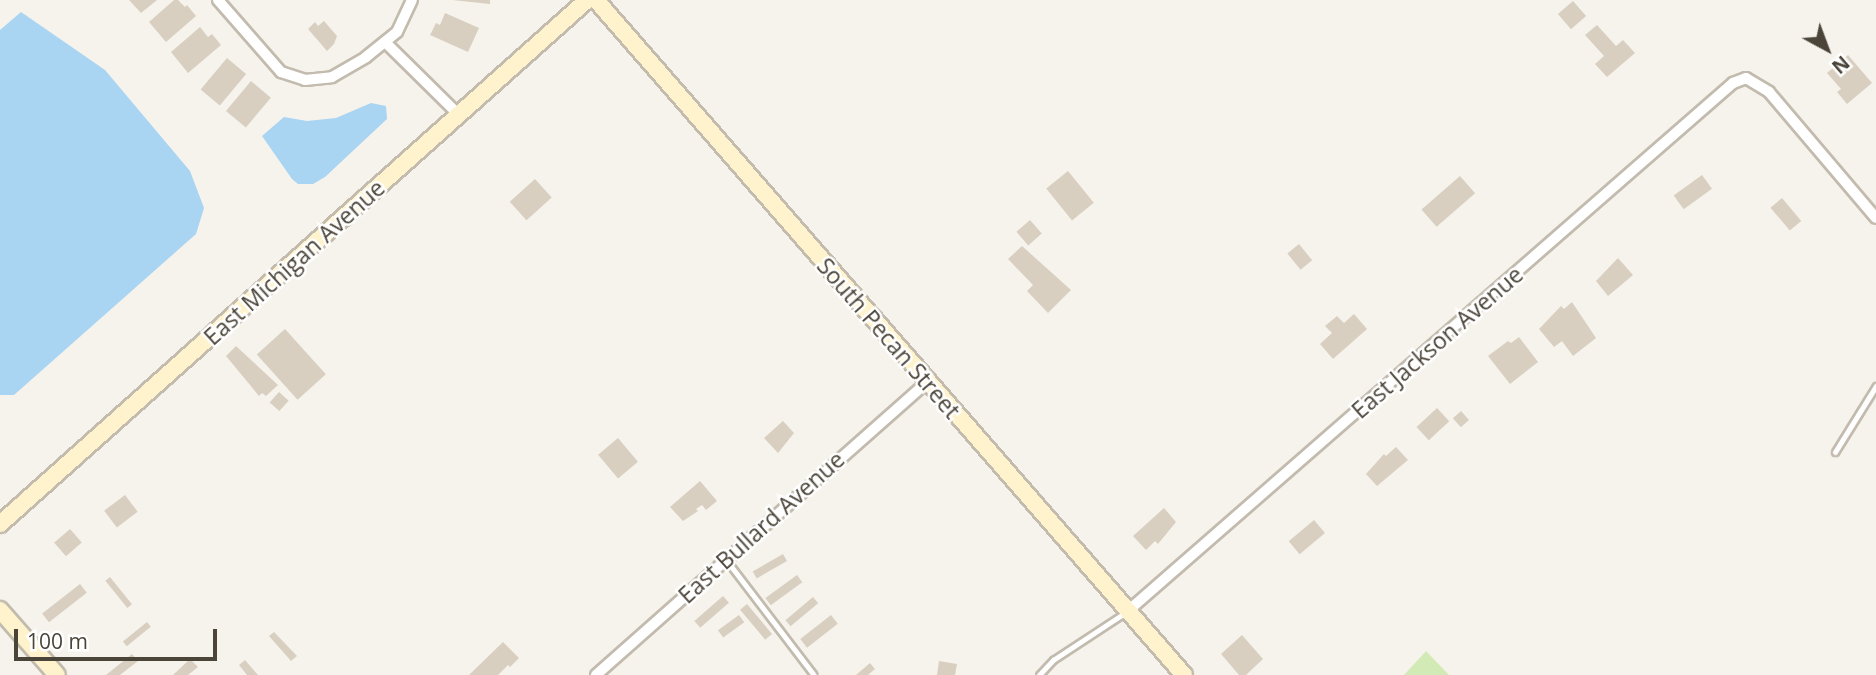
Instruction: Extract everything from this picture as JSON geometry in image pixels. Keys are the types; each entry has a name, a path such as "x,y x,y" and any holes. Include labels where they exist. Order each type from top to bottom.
{"street":[{"path":"218,0 281,72 304,80 332,77 385,42 397,32 412,0"},
{"name":"East Michigan Avenue","path":"0,524 587,0"},
{"name":"South Pecan Street","path":"596,0 1184,675"},
{"path":"385,42 458,115"},
{"name":"East Jackson Avenue","path":"1129,610 1725,90 1746,78 1769,92 1876,218"},
{"name":"East Bullard Avenue","path":"596,675 928,381"},
{"path":"0,610 57,675"}],"lane":[{"path":"1835,452 1876,386"},
{"path":"726,559 814,675"},
{"path":"1039,675 1054,660 1129,610"}],"green space":[{"path":"1426,651 1449,675 1404,675"}],"water":[{"path":"21,12 105,70 190,171 204,208 196,234 14,395 0,395 0,30"},
{"path":"371,103 386,106 387,119 325,177 313,184 298,184 292,179 262,136 284,117 307,121 336,118"}],"building":[{"path":"129,0 157,0 141,13"},
{"path":"174,0 178,0 185,7 187,5 196,16 166,42 149,22"},
{"path":"452,0 490,0 490,4"},
{"path":"1573,1 1586,16 1571,29 1558,14"},
{"path":"445,13 479,28 468,52 430,35 436,23 440,25"},
{"path":"324,21 337,36 327,51 308,29 315,22 318,26"},
{"path":"1597,25 1616,46 1623,40 1635,53 1607,77 1595,64 1604,56 1585,35"},
{"path":"200,27 208,37 212,34 221,45 188,73 171,52"},
{"path":"1848,55 1872,83 1847,104 1837,92 1841,89 1827,73"},
{"path":"227,58 246,74 220,105 201,89"},
{"path":"251,81 271,98 246,128 226,111"},
{"path":"1068,171 1094,203 1072,220 1046,189"},
{"path":"1702,175 1712,189 1684,209 1674,196"},
{"path":"1460,176 1475,193 1437,227 1422,209"},
{"path":"535,179 552,198 526,220 510,202"},
{"path":"1782,198 1801,221 1790,231 1771,208"},
{"path":"1030,220 1042,234 1028,245 1016,232"},
{"path":"1299,244 1312,260 1301,270 1287,253"},
{"path":"1022,246 1071,290 1048,313 1027,291 1033,285 1008,259"},
{"path":"1618,258 1633,275 1608,296 1596,281"},
{"path":"1572,302 1596,338 1573,356 1562,341 1554,347 1539,329 1561,306 1564,309"},
{"path":"1354,314 1367,329 1333,359 1320,344 1332,333 1325,326 1337,316 1344,323"},
{"path":"285,329 326,374 298,400 257,354"},
{"path":"1519,337 1538,362 1510,384 1488,356 1508,341 1511,343"},
{"path":"236,346 278,385 266,396 262,393 259,396 226,356"},
{"path":"279,392 289,401 279,411 270,402"},
{"path":"1437,408 1449,421 1429,440 1417,427"},
{"path":"1461,411 1469,420 1461,427 1453,418"},
{"path":"783,421 794,433 778,453 764,438"},
{"path":"618,438 638,462 618,478 598,455"},
{"path":"1396,447 1408,460 1377,486 1366,474 1384,454 1386,456"},
{"path":"700,481 717,501 706,510 702,505 683,521 670,507"},
{"path":"125,495 138,512 117,527 104,511"},
{"path":"1164,508 1176,522 1158,544 1155,541 1146,550 1133,536"},
{"path":"1314,520 1325,533 1300,554 1289,541"},
{"path":"70,529 82,543 66,556 54,543"},
{"path":"783,554 787,561 757,578 753,572"},
{"path":"797,575 802,582 771,605 765,598"},
{"path":"110,577 132,604 127,608 105,581"},
{"path":"80,584 87,593 49,622 42,614"},
{"path":"723,596 729,603 700,628 694,621"},
{"path":"813,597 818,603 791,626 785,620"},
{"path":"747,604 772,634 765,640 740,610"},
{"path":"739,615 744,622 723,638 718,630"},
{"path":"831,615 838,624 807,648 800,639"},
{"path":"147,622 151,627 127,646 123,642"},
{"path":"274,632 297,656 291,661 269,636"},
{"path":"1242,635 1263,659 1246,675 1239,675 1221,654"},
{"path":"503,642 519,658 510,667 508,665 498,675 469,675"},
{"path":"132,654 138,661 120,675 106,675"},
{"path":"190,659 198,667 188,675 173,675"},
{"path":"245,660 258,675 247,675 239,665"},
{"path":"939,661 957,664 955,675 937,675"},
{"path":"870,663 875,669 868,675 856,675"}]}
